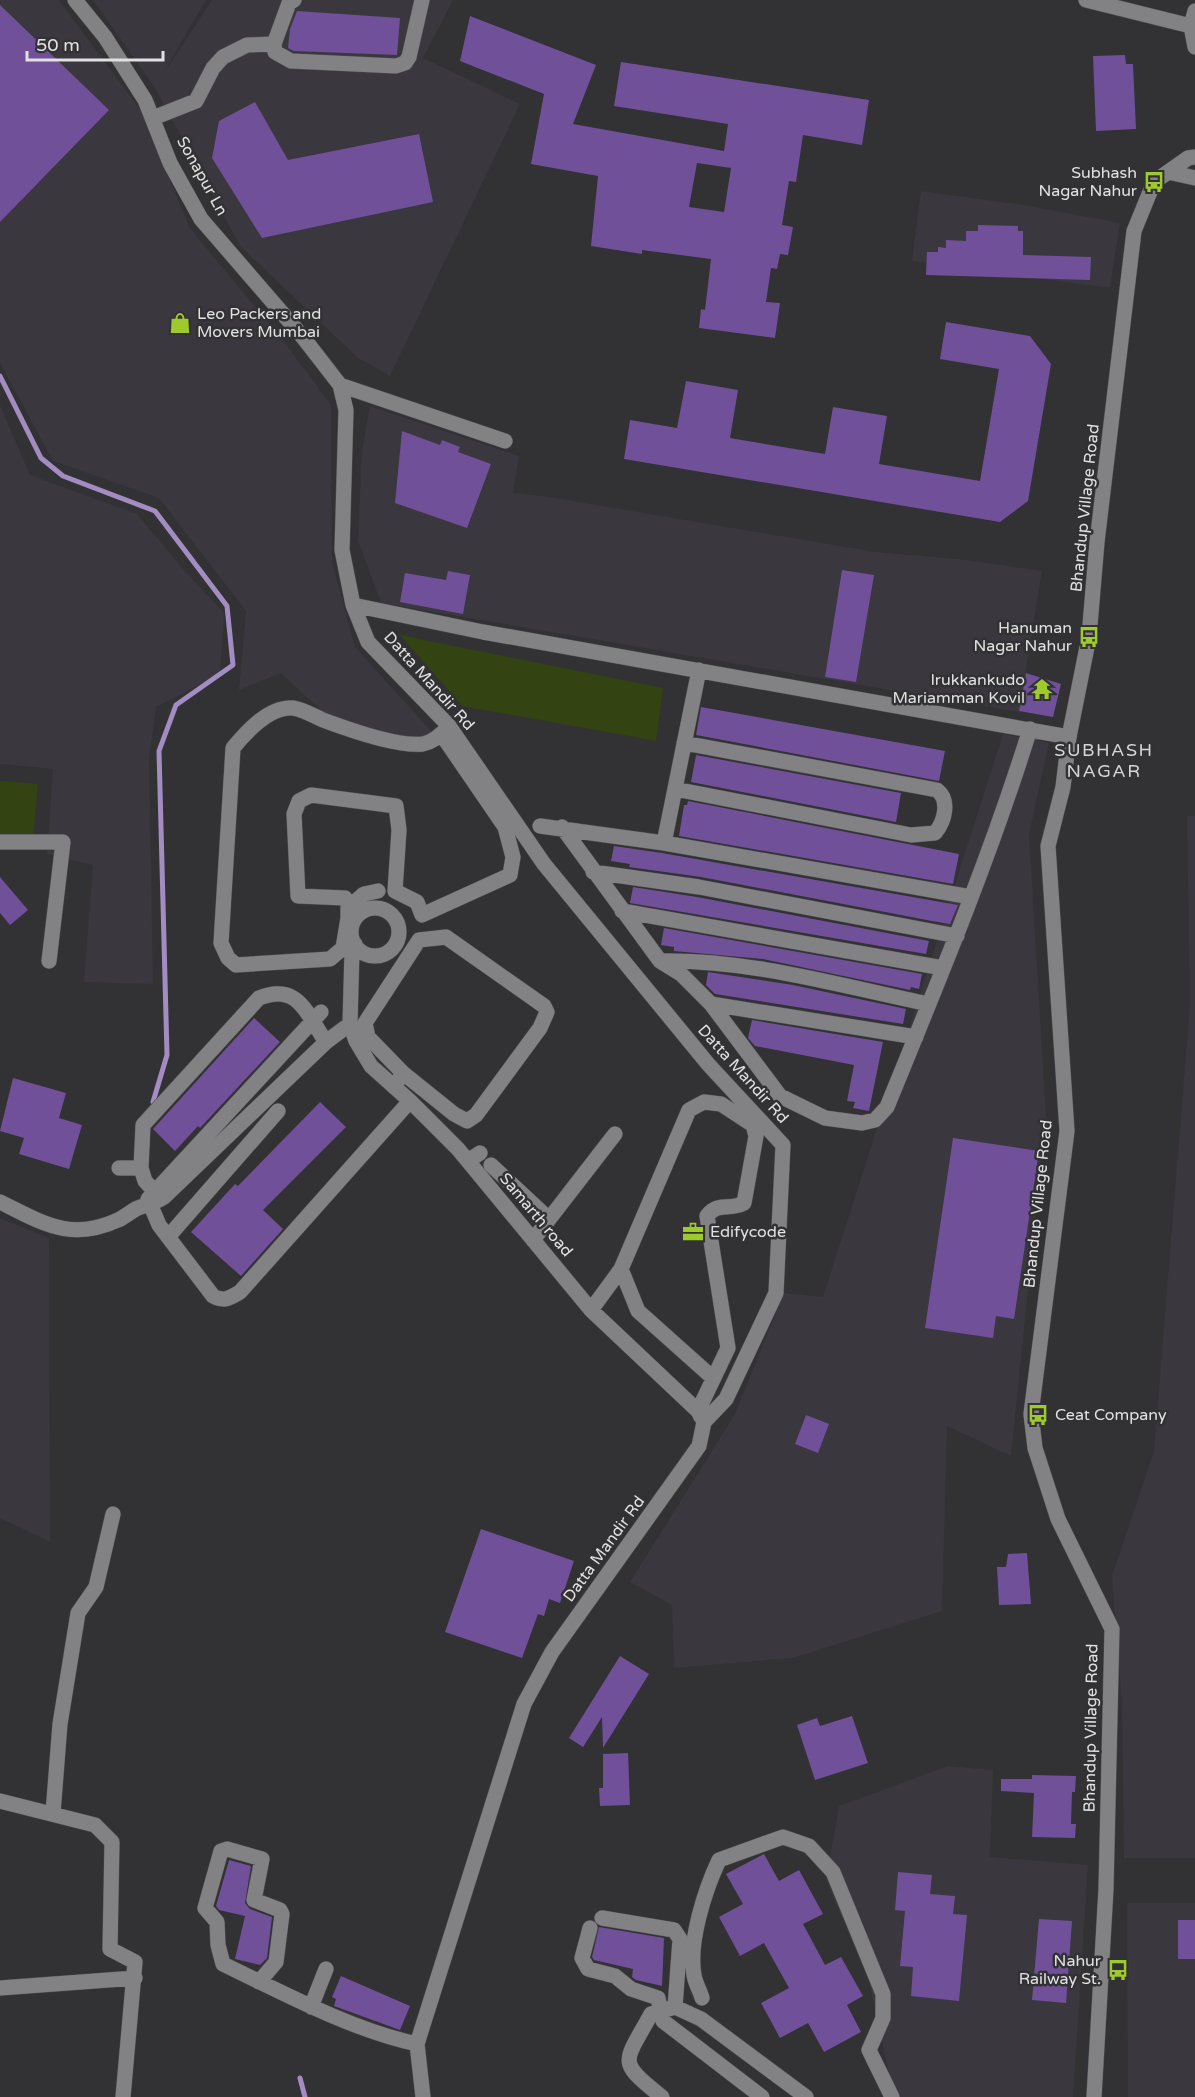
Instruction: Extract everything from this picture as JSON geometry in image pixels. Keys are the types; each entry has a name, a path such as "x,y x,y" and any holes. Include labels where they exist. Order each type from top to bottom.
{"street":[{"name":"Sonapur Ln","path":"75,0 105,37 145,100 170,163 201,219 302,336 340,385"},
{"path":"294,0 289,3 274,44 275,52 291,61 396,66 405,63 409,57 422,0"},
{"path":"1086,0 1193,18 1195,47"},
{"path":"153,118 196,101 213,68 222,57 247,45 274,44"},
{"name":"Bhandup Village Road","path":"1094,2097 1106,1889 1112,1629 1058,1519 1035,1448 1031,1414 1067,1131 1048,846 1062,787 1068,737 1089,637 1134,231 1154,182 1188,158 1195,157"},
{"path":"1168,172 1195,178"},
{"path":"340,385 505,441"},
{"name":"Datta Mandir Rd","path":"340,385 346,410 342,550 353,605 368,642 449,735 544,864 708,1064 783,1145 776,1293 726,1399 701,1416 699,1446 552,1652 524,1704 417,2043 423,2097"},
{"path":"353,605 1068,737"},
{"path":"664,843 699,670"},
{"path":"168,1237 326,1042 350,1024 350,948 348,908 345,898 298,896 294,814 299,801 311,795 396,806 399,830 395,891 417,902 422,915 510,875 513,857 505,827 449,735 424,744 402,743 331,723 292,708 264,717 232,748 221,944 228,958 236,965 330,959 350,948 367,954 382,955 390,951 398,938 399,930 393,916 380,908 364,910 353,921 350,948"},
{"path":"562,827 660,961 681,974 711,1004 780,1096 825,1118 862,1123 875,1120 887,1107 957,936 1006,805 1030,729"},
{"path":"675,789 911,835 934,833 940,826 945,803 944,795 937,790 684,743"},
{"path":"540,826 562,827 664,843 971,897"},
{"path":"0,842 63,842 49,961"},
{"path":"593,872 699,887 957,936"},
{"path":"348,908 364,894 378,891"},
{"path":"393,916 414,900"},
{"path":"622,911 943,968"},
{"path":"446,937 544,1006 547,1012 547,1019 528,1046 476,1115 467,1121 454,1114 403,1073 368,1037 365,1023 419,940 446,937"},
{"path":"660,961 696,960 739,966 929,1004"},
{"path":"326,1042 316,1017 299,1000 283,993 272,993 259,999 143,1125 141,1168 148,1202 159,1224 213,1296 220,1300 229,1299 240,1292 410,1101"},
{"path":"711,1004 916,1037"},
{"path":"148,1202 316,1017"},
{"name":"Samarth road","path":"350,1024 356,1041 371,1066 481,1162 533,1240 591,1310 701,1416"},
{"path":"394,1087 403,1073"},
{"path":"251,1088 272,1107"},
{"path":"591,1310 621,1269 690,1110 704,1102 721,1104 753,1125 756,1136 744,1203 736,1207 722,1205 712,1209 707,1216 728,1348 713,1378 701,1416"},
{"path":"0,1202 49,1226 79,1232 117,1220 148,1202 164,1197 272,1107"},
{"path":"533,1240 615,1134"},
{"path":"481,1162 549,1219"},
{"path":"118,1168 141,1168"},
{"path":"621,1269 638,1311 713,1378"},
{"path":"53,1813 60,1724 78,1613 96,1587 112,1514"},
{"path":"0,1801 95,1825 112,1842 110,1949 135,1962 123,2097"},
{"path":"702,1998 694,1976 693,1961 701,1905 719,1860 783,1837 809,1846 833,1872 883,1994 883,2018 869,2050 892,2097"},
{"path":"259,1982 276,1962 282,1914 280,1910 254,1900 262,1859 227,1849 220,1851 216,1859 205,1908 217,1922 218,1945 223,1964 259,1982 311,2007 417,2043"},
{"path":"762,2097 663,2021 668,2008 680,1939 674,1930 596,1923 583,1964 588,1969 615,1976 631,1989 658,1998 668,2008 701,2019 806,2097"},
{"path":"311,2007 326,1969"},
{"path":"0,1988 135,1978"},
{"path":"662,2097 631,2072 628,2063 630,2054 651,2014 668,2008"},
{"path":"769,2097 781,2079"}],"shaded area":[{"path":"0,0 59,0 141,111 190,228 282,339 331,405 332,562 355,647 432,732 416,741 331,720 281,673 239,690 246,611 159,498 53,461 0,363"},
{"path":"93,0 206,0 163,74 212,0 453,0 423,58 520,104 390,376 358,358 240,246 155,88"},
{"path":"921,191 1030,206 1120,223 1110,288 912,261"},
{"path":"0,405 30,475 137,514 224,613 220,674 156,707 149,759 153,984 84,982 93,865 47,854 53,769 0,764"},
{"path":"370,406 519,456 513,493 543,496 876,552 968,560 1042,571 1019,712 381,603 358,541 362,449"},
{"path":"1003,734 1049,743 1029,834 1046,1116 1011,1456 947,1426 942,1611 793,1658 674,1668 672,1605 630,1582 735,1414 784,1293 823,1297"},
{"path":"1187,816 1195,816 1195,1858 1124,1858 1122,1704 1112,1576 1154,1451 1190,1005"},
{"path":"0,1218 49,1238 50,1542 0,1518"},
{"path":"948,1766 993,1770 990,1857 1088,1865 1073,2097 894,2097 869,1982 826,1880 839,1806"},
{"path":"1127,1903 1195,1903 1195,2097 1128,2097"}],"green space":[{"path":"400,635 663,688 656,741 462,706"},
{"path":"0,781 38,784 32,847 0,844"}],"building":[{"path":"0,5 109,110 0,222"},
{"path":"297,11 400,18 397,55 294,51 288,48 290,29"},
{"path":"470,16 596,65 573,124 724,151 728,124 614,106 621,62 869,100 862,145 803,135 796,182 789,181 782,225 793,227 788,255 780,254 777,269 771,268 766,302 780,303 775,338 699,328 701,309 705,310 711,259 642,250 642,254 591,246 598,176 531,164 544,94 460,61","holes":["697,163 731,168 724,212 689,207"]},
{"path":"1125,55 1126,64 1133,64 1136,129 1096,131 1093,56"},
{"path":"255,102 288,160 419,134 433,202 262,238 212,158 219,121"},
{"path":"978,225 1018,226 1018,231 1023,231 1023,255 1091,257 1090,280 926,275 927,252 938,252 938,247 946,248 946,240 966,241 966,231 978,231"},
{"path":"946,322 1030,336 1051,364 1028,501 1000,522 624,459 630,420 677,428 686,381 738,390 730,438 825,454 833,407 887,416 879,464 980,481 999,369 940,359"},
{"path":"402,431 440,445 442,440 460,447 458,452 491,464 467,528 395,503"},
{"path":"842,570 874,575 856,682 825,677"},
{"path":"448,571 470,575 463,614 400,602 405,573 446,580"},
{"path":"1026,673 1061,684 1053,717 1019,711"},
{"path":"701,707 945,751 939,781 696,735"},
{"path":"696,755 901,793 896,822 691,782"},
{"path":"688,801 959,854 953,884 679,836 684,805 687,805"},
{"path":"614,846 958,905 950,924 932,921 701,877 629,867 630,864 611,861"},
{"path":"0,877 28,910 10,925 0,913"},
{"path":"633,887 929,941 926,954 630,903"},
{"path":"664,928 922,974 919,989 911,987 910,990 763,959 674,951 674,947 661,945"},
{"path":"708,972 793,985 906,1009 903,1024 715,994 706,985"},
{"path":"254,1018 280,1042 200,1128 198,1126 175,1151 153,1129"},
{"path":"752,1020 883,1042 869,1111 853,1108 855,1102 847,1101 854,1065 755,1046 748,1038"},
{"path":"13,1078 66,1093 59,1118 82,1125 69,1169 19,1154 24,1138 0,1131"},
{"path":"320,1102 346,1127 263,1210 283,1229 241,1276 191,1232 235,1184 238,1186"},
{"path":"953,1138 1039,1151 1014,1319 996,1316 993,1338 925,1328"},
{"path":"806,1415 829,1424 818,1453 795,1444"},
{"path":"481,1529 574,1561 560,1603 549,1599 544,1616 538,1614 522,1658 445,1632"},
{"path":"1027,1553 1031,1604 999,1605 997,1567 1006,1567 1008,1554"},
{"path":"620,1656 649,1674 603,1748 602,1717 583,1747 569,1738"},
{"path":"852,1716 868,1763 815,1780 797,1725 817,1718 820,1726"},
{"path":"628,1753 630,1805 600,1806 599,1788 603,1788 603,1754"},
{"path":"1032,1775 1076,1776 1075,1792 1072,1792 1071,1824 1076,1824 1075,1838 1032,1837 1034,1793 1001,1791 1001,1779 1032,1779"},
{"path":"764,1854 779,1881 799,1870 823,1914 803,1924 825,1965 841,1957 863,1996 847,2005 861,2032 824,2052 808,2023 780,2038 761,2003 789,1988 764,1943 740,1956 719,1917 743,1904 726,1874"},
{"path":"229,1860 251,1866 245,1903 250,1909 272,1917 267,1958 260,1965 235,1959 245,1916 219,1910 216,1906"},
{"path":"898,1872 932,1875 930,1894 955,1896 953,1914 967,1915 959,2001 911,1996 913,1967 900,1966 905,1911 895,1910"},
{"path":"1039,1919 1072,1921 1066,2003 1032,2000"},
{"path":"1178,1920 1195,1920 1195,1959 1178,1959"},
{"path":"599,1927 664,1938 662,1986 636,1980 632,1977 633,1969 594,1960 592,1957"},
{"path":"341,1976 410,2006 400,2030 334,2006 336,1999 332,1997"}],"waterway":[{"path":"0,376 41,458 63,476 155,511 227,606 233,665 176,705 159,751 167,1055 153,1102"},
{"path":"300,2078 305,2097"}],"place":[{"name":"Subhash Nagar Nahur","path":"1154,182"},
{"name":"Leo Packers and Movers Mumbai","path":"180,323"},
{"name":"Hanuman Nagar Nahur","path":"1089,637"},
{"name":"Irukkankudo Mariamman Kovil","path":"1042,689"},
{"name":"Edifycode","path":"693,1232"},
{"name":"Ceat Company","path":"1038,1415"},
{"name":"Nahur Railway St.","path":"1118,1970"}],"district":[{"name":"SUBHASH NAGAR","path":"1104,760"}]}
